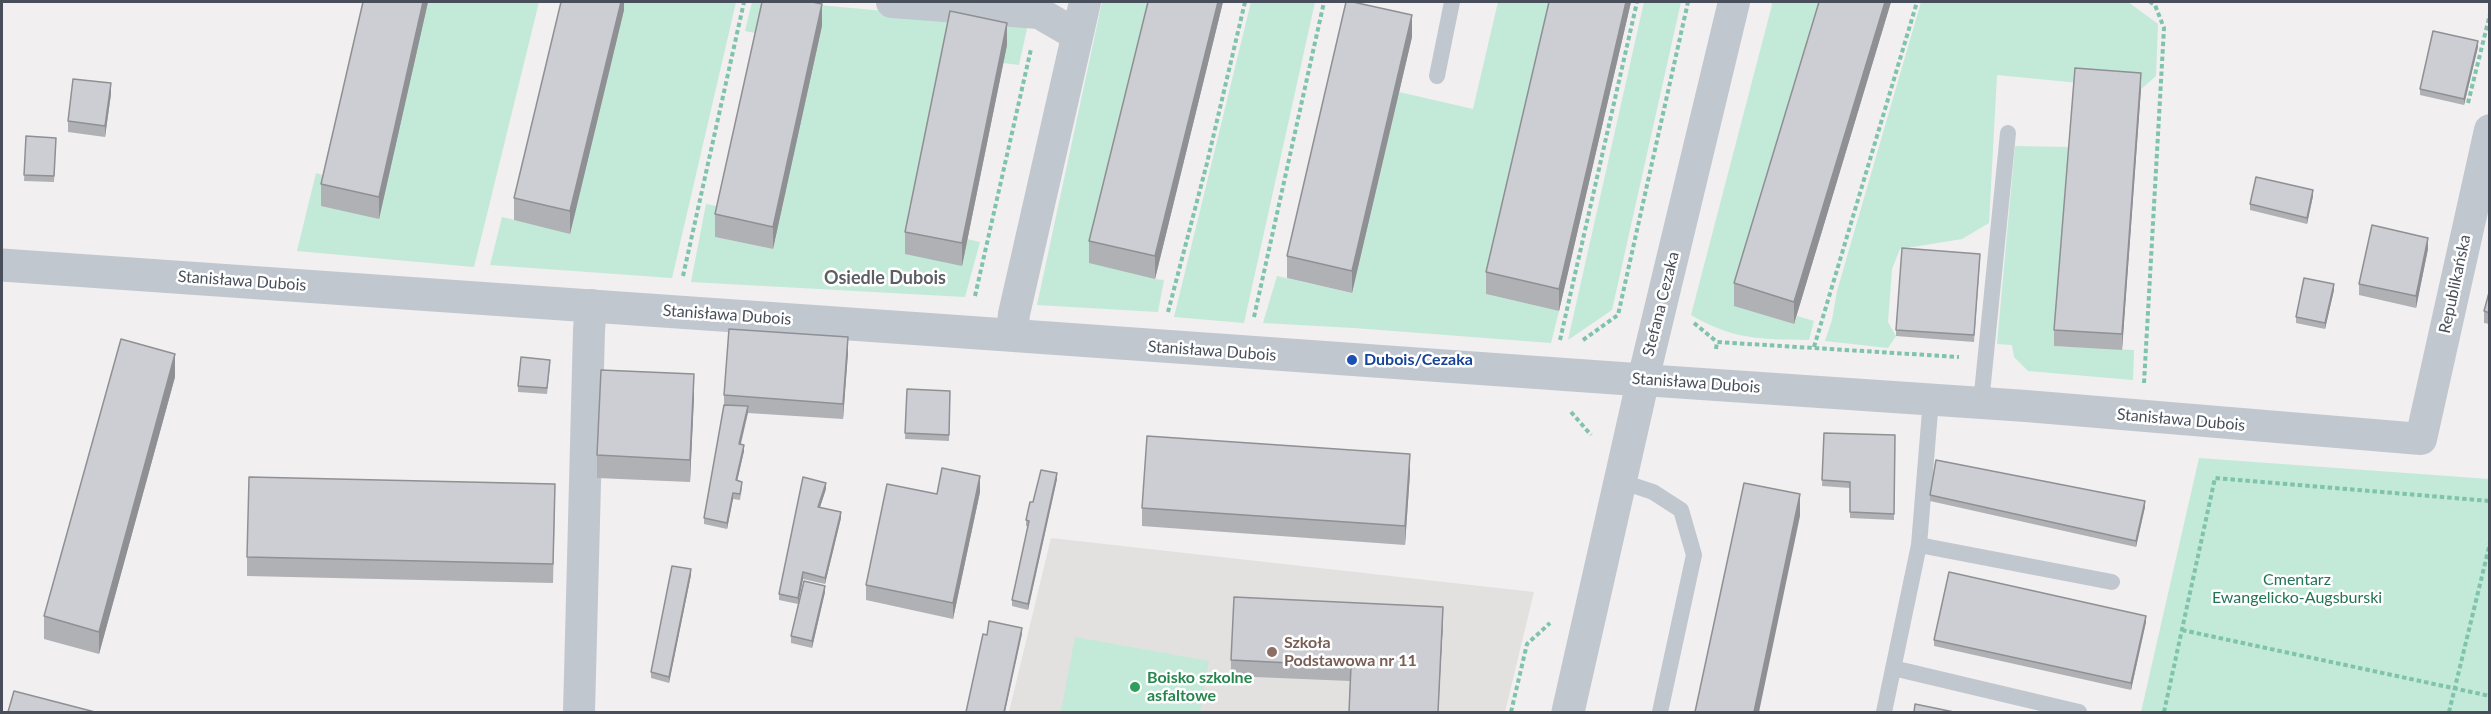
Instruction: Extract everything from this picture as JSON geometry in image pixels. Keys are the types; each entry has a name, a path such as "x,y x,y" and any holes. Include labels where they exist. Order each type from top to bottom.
{"street":[{"path":"892,2 1039,13 1077,36"},
{"path":"1012,335 1014,314 1085,2"},
{"name":"Stefana Cezaka","path":"1568,712 1643,380 1734,2"},
{"name":"Republikańska","path":"2421,439 2490,130"},
{"name":"Stanisława Dubois","path":"2,265 591,305 1239,353 1931,399 2421,439"},
{"path":"579,712 591,305"}],"lane":[{"path":"1437,76 1452,2"},
{"path":"1982,403 2008,133"},
{"path":"1884,712 1919,545 1931,399"},
{"path":"1620,481 1653,492 1681,510 1694,555 1660,712"},
{"path":"1919,545 2112,582"},
{"path":"1893,668 2079,712"}],"path":[{"path":"683,277 744,2"},
{"path":"1168,314 1245,2"},
{"path":"1253,321 1324,2"},
{"path":"1559,344 1637,2"},
{"path":"1576,344 1618,315 1688,2"},
{"path":"1917,2 1814,346 1986,359"},
{"path":"2141,417 2164,28 2157,3 2150,2"},
{"path":"975,299 1039,13"},
{"path":"2468,106 2490,14"},
{"path":"1564,406 1591,432 1592,440"},
{"path":"2164,712 2215,478 2490,501"},
{"path":"2449,712 2490,543"},
{"path":"1510,712 1527,644 1558,616"},
{"path":"2182,630 2490,696"}],"shaded area":[{"name":"Szkoła Podstawowa nr 11","path":"1051,538 1534,592 1505,712 1009,712"}],"green space":[{"path":"428,2 539,2 474,267 297,251 316,173 328,177"},
{"path":"588,2 736,2 672,278 490,265 502,217 570,233 624,10"},
{"path":"752,2 785,2 1028,24 1019,65 1003,63 1006,45 967,239 980,242 965,297 691,282 706,204 722,207 715,237 773,249 822,27 760,34 745,31"},
{"path":"1102,2 1154,2 1155,279 1164,280 1158,312 1037,305"},
{"path":"1251,2 1315,2 1244,323 1174,317"},
{"path":"1498,2 1554,2 1486,294 1559,311 1551,343 1263,323 1277,276 1352,293 1399,92 1473,109"},
{"path":"1644,2 1681,2 1612,310 1568,340"},
{"path":"1771,2 1825,2 1734,305 1794,324 1797,316 1814,321 1809,340 1734,334 1691,315"},
{"path":"1921,2 2128,2 2158,24 2156,76 2141,89 1997,75 1989,223 1962,239 1900,249 1892,269 1888,322 1896,336 1888,348 1825,341 1832,320 1837,291"},
{"path":"2015,146 2070,147 2054,346 2134,350 2133,380 2028,371 2014,357 2012,345 1997,344"},
{"name":"Cmentarz Ewangelicko-Augsburski","path":"2199,458 2489,479 2489,712 2141,712"},
{"name":"Boisko szkolne asfaltowe","path":"1075,637 1209,661 1200,712 1061,712"}],"building":[{"path":"363,2 423,2 379,197 321,184"},
{"path":"561,2 621,2 570,211 514,198"},
{"path":"762,2 822,4 773,227 715,214"},
{"path":"1148,2 1218,2 1155,256 1089,241"},
{"path":"1346,2 1412,15 1352,271 1287,256"},
{"path":"1549,2 1626,2 1559,289 1486,272"},
{"path":"1819,2 1885,2 1794,302 1734,283"},
{"path":"950,11 1007,23 962,243 905,232"},
{"path":"2433,31 2478,41 2464,99 2420,89"},
{"path":"2075,68 2141,73 2122,334 2054,330"},
{"path":"73,79 111,83 105,126 68,121"},
{"path":"26,136 56,138 54,176 24,175"},
{"path":"2256,177 2313,190 2307,218 2250,204"},
{"path":"2372,225 2428,238 2416,296 2359,284"},
{"path":"1902,248 1980,254 1974,335 1896,330"},
{"path":"2304,278 2334,284 2325,323 2296,317"},
{"path":"2490,289 2490,313 2484,311"},
{"path":"729,329 848,337 843,404 724,395"},
{"path":"121,339 175,354 99,632 44,616"},
{"path":"521,357 550,360 547,388 518,386"},
{"path":"601,370 694,374 690,460 597,455"},
{"path":"907,389 950,391 949,435 905,433"},
{"path":"724,405 748,406 739,444 744,445 736,480 742,482 740,494 733,493 727,523 704,518"},
{"path":"1824,433 1895,435 1894,514 1850,512 1850,482 1822,480"},
{"path":"1147,436 1410,454 1405,526 1142,508"},
{"path":"1936,460 2145,501 2136,541 1930,495"},
{"path":"942,468 980,476 953,603 866,585 887,484 937,494"},
{"path":"1041,470 1057,473 1028,604 1012,600 1029,521 1026,520 1030,502 1033,502"},
{"path":"249,477 555,484 553,564 247,557"},
{"path":"803,477 826,483 818,507 841,512 825,578 803,572 798,598 779,594"},
{"path":"1744,483 1800,494 1754,712 1695,712"},
{"path":"672,566 691,569 669,677 651,672"},
{"path":"1949,572 2146,616 2131,683 1934,640"},
{"path":"804,581 825,586 812,641 791,636"},
{"path":"1234,597 1443,607 1438,712 1349,712 1351,666 1231,660"},
{"path":"989,621 1022,628 1004,712 966,712 983,634 987,635"},
{"path":"14,691 95,712 8,712"},
{"path":"1915,704 1954,712 1914,712"}],"place":[{"name":"Dubois/Cezaka","path":"1352,360"},
{"name":"Szkoła Podstawowa nr 11","path":"1272,652"},
{"name":"Boisko szkolne asfaltowe","path":"1135,687"}],"district":[{"name":"Osiedle Dubois","path":"885,278"}]}
